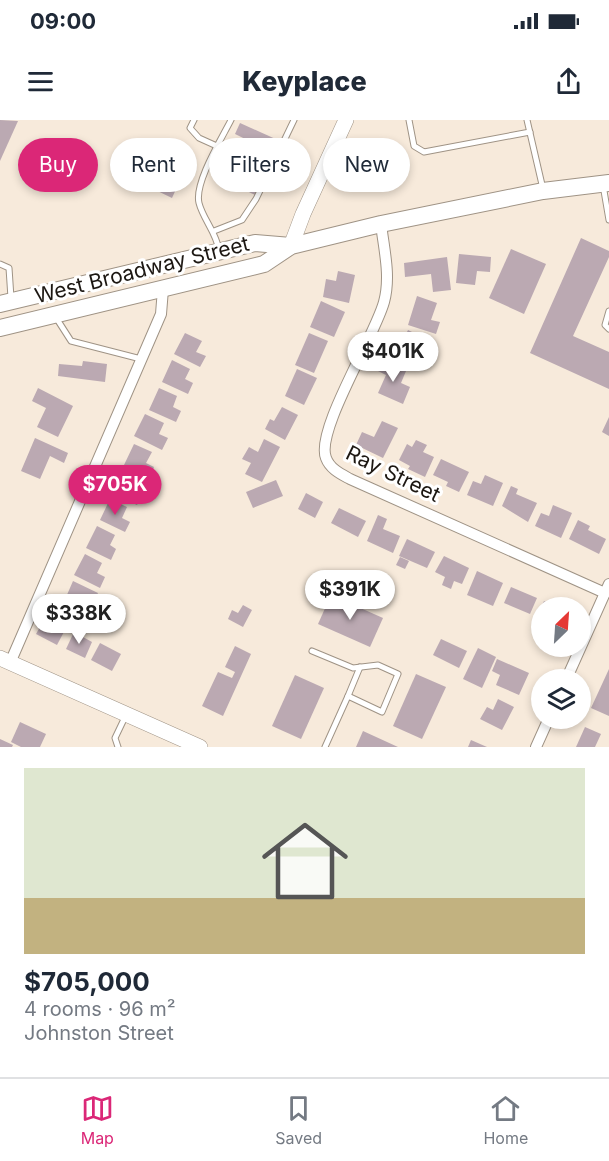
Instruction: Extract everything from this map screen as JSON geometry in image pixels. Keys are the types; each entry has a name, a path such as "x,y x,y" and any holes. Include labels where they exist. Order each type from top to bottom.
{"main road":[{"name":"West Broadway Street","path":"6,303 255,243 291,246 381,224 543,191 606,183"},
{"name":"West Broadway Street","path":"8,326 264,264 291,246"},
{"path":"6,303 8,326"}],"street":[{"path":"291,246 346,120"},
{"name":"Ray Street","path":"381,224 387,270 384,301 325,433 326,459 331,466 350,479 607,589"},
{"path":"163,289 161,314 5,661 126,713 193,746"},
{"path":"571,669 607,589"},
{"path":"536,747 544,729"}],"lane":[{"path":"194,120 190,128 199,138 209,142"},
{"path":"222,138 231,120"},
{"path":"285,138 294,120"},
{"path":"409,120 414,146 424,152 530,132"},
{"path":"528,120 543,191"},
{"path":"209,165 201,182 198,202 214,231 219,252"},
{"path":"606,183 609,220"},
{"path":"214,231 242,220 259,192"},
{"path":"0,264 9,268 6,303"},
{"path":"609,311 605,325 609,329"},
{"path":"54,315 71,340 141,359"},
{"path":"312,651 353,668 378,665 398,674 382,712 348,696"},
{"path":"325,747 360,667"},
{"path":"118,747 115,738 126,713"}],"building":[{"path":"0,120 18,121 0,161"},
{"path":"240,123 273,138 243,138 235,134"},
{"path":"160,192 175,192 172,198"},
{"path":"581,238 609,251 609,257 573,336 609,352 609,389 530,353"},
{"path":"511,249 546,264 524,314 489,298"},
{"path":"459,254 491,257 490,272 477,271 475,285 456,283"},
{"path":"447,257 451,290 433,292 431,274 405,277 404,263"},
{"path":"338,271 355,275 349,303 323,297 326,279 336,281"},
{"path":"417,296 437,303 431,320 440,322 436,334 408,325"},
{"path":"321,301 345,312 334,337 310,327"},
{"path":"408,330 424,338 418,349 425,352 416,370 394,359"},
{"path":"185,333 202,341 196,352 206,356 200,367 174,354"},
{"path":"309,333 328,341 314,373 295,365"},
{"path":"172,360 190,369 185,379 193,383 188,394 162,382"},
{"path":"83,361 107,364 105,382 58,376 59,364 82,366"},
{"path":"382,361 406,371 401,383 410,387 403,404 378,393 386,375 378,371"},
{"path":"297,369 317,378 304,405 285,396"},
{"path":"38,388 73,406 58,437 37,427 46,408 32,401"},
{"path":"159,388 177,396 173,407 181,411 176,422 149,410"},
{"path":"282,407 298,415 285,440 265,429 270,419 274,421"},
{"path":"145,414 164,423 159,434 168,438 162,450 134,436"},
{"path":"609,417 609,436 602,432"},
{"path":"382,421 398,428 383,458 356,445 362,432 374,437"},
{"path":"35,438 68,453 64,463 50,456 40,479 21,471"},
{"path":"264,439 280,447 262,482 245,474 251,463 242,459 249,447 258,452"},
{"path":"416,440 427,445 423,452 434,457 425,477 408,469 410,466 399,460 407,444 412,447"},
{"path":"134,444 152,452 146,463 154,467 148,478 124,465"},
{"path":"441,459 469,472 459,492 446,486 448,482 433,475"},
{"path":"122,472 139,480 134,490 143,494 137,505 111,493"},
{"path":"485,475 503,483 493,506 467,495 473,481 481,484"},
{"path":"276,480 283,496 253,508 246,492"},
{"path":"511,486 518,489 516,494 537,503 528,522 502,506"},
{"path":"306,493 323,502 315,518 298,509"},
{"path":"110,499 127,507 122,518 130,522 125,532 100,520"},
{"path":"553,505 572,513 561,538 535,526 541,513 549,516"},
{"path":"339,508 366,521 358,537 331,523"},
{"path":"378,515 387,519 383,529 400,536 393,553 367,541"},
{"path":"578,520 590,526 588,530 606,539 599,554 569,539"},
{"path":"97,526 115,535 110,545 116,549 111,560 86,548"},
{"path":"407,539 435,552 427,568 399,556"},
{"path":"85,554 102,563 97,573 105,577 100,588 74,575"},
{"path":"444,556 469,568 462,584 454,581 451,589 442,585 445,577 435,572"},
{"path":"400,557 409,561 405,569 396,565"},
{"path":"477,571 503,583 493,606 467,595"},
{"path":"73,581 98,593 93,605 85,602 81,612 63,604"},
{"path":"511,587 535,597 531,597 530,614 504,603"},
{"path":"331,595 383,618 370,647 318,624"},
{"path":"243,605 252,610 243,627 228,619 232,610 238,613"},
{"path":"45,618 66,628 57,645 36,634"},
{"path":"74,632 92,642 85,658 66,649"},
{"path":"441,639 467,651 459,668 433,655"},
{"path":"100,643 121,654 112,671 91,660"},
{"path":"235,646 251,654 223,716 202,706 218,672 232,678 235,672 225,667"},
{"path":"478,648 496,657 482,688 463,679"},
{"path":"497,659 529,673 519,695 496,685 500,675 492,671"},
{"path":"609,669 609,716 591,708"},
{"path":"416,674 446,687 422,739 393,726"},
{"path":"295,675 324,688 301,739 272,726"},
{"path":"498,699 514,707 502,730 480,719 487,707 493,710"},
{"path":"20,722 46,734 40,747 21,747 11,742"},
{"path":"584,729 601,734 595,747 576,747"},
{"path":"363,731 398,747 356,747"},
{"path":"0,739 13,745 12,747 0,747"},
{"path":"471,740 487,747 468,747"}]}
